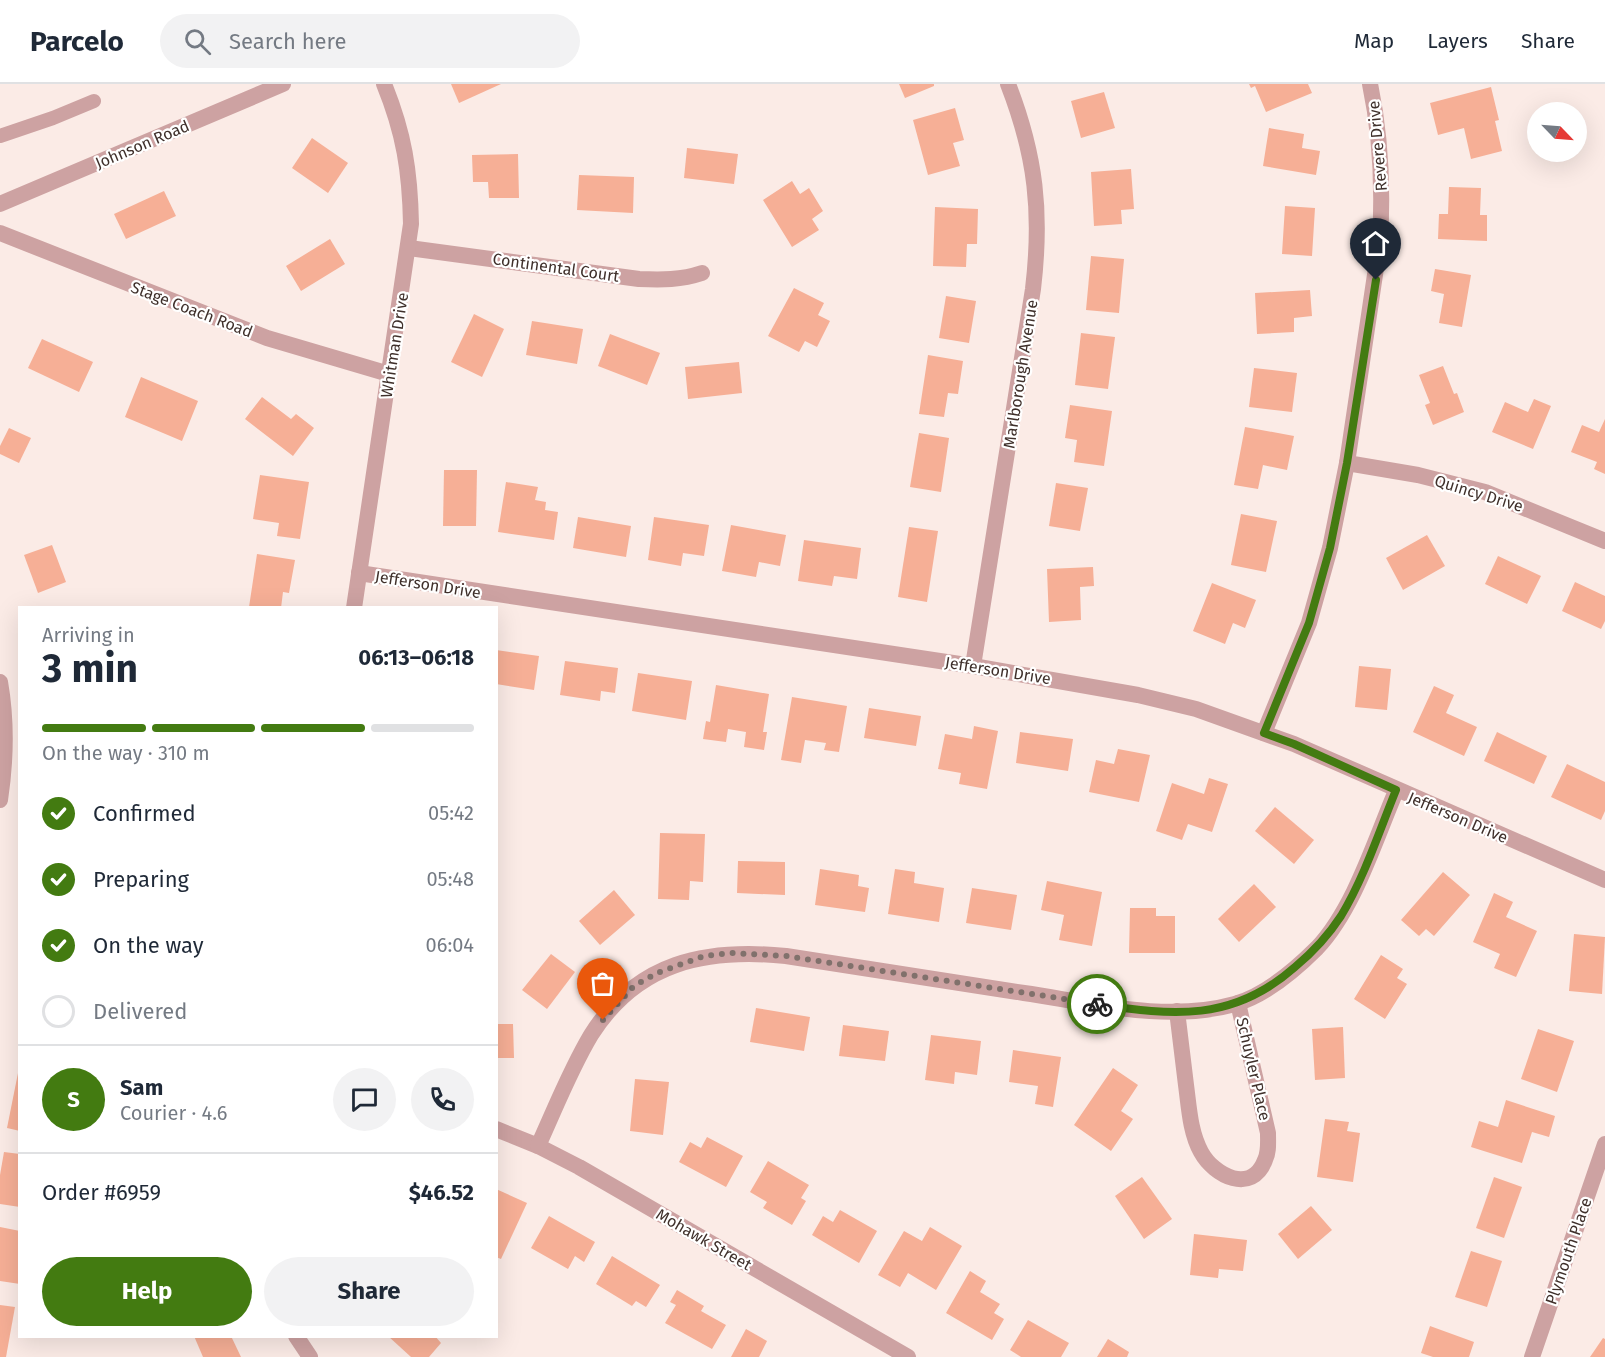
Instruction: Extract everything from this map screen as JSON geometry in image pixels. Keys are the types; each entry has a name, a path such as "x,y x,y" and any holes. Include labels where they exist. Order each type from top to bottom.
{"street":[{"name":"Johnson Road","path":"0,204 283,84"},
{"name":"Whitman Drive","path":"354,606 411,224 409,174 400,125 384,84"},
{"name":"Marlborough Avenue","path":"973,666 1034,289 1038,234 1031,153 1008,84"},
{"name":"Revere Drive","path":"1264,733 1288,678 1321,587 1347,463 1376,280 1381,230 1381,161 1370,84"},
{"name":"Stage Coach Road","path":"0,233 258,334 389,374"},
{"name":"Continental Court","path":"409,248 639,279 685,279 702,273"},
{"name":"Quincy Drive","path":"1347,463 1418,475 1485,492 1605,541"},
{"name":"Jefferson Drive","path":"359,573 973,666 1138,695 1196,709 1294,744 1605,880"},
{"path":"0,682 6,734 0,800"},
{"path":"538,1146 587,1044 614,1006 634,986 657,973 704,956 732,953 786,956 1138,1010 1200,1011 1238,1003 1270,987 1286,975 1318,947 1330,932 1349,901 1396,790"},
{"name":"Schuyler Place","path":"1177,1011 1190,1115 1201,1152 1210,1165 1222,1174 1235,1179 1246,1179 1256,1174 1265,1162 1269,1149 1269,1133 1238,1003"},
{"name":"Mohawk Street","path":"498,1130 538,1146 617,1188 908,1357"},
{"name":"Plymouth Place","path":"1532,1357 1605,1144"},
{"path":"297,1338 310,1357"}],"lane":[{"path":"0,136 94,101"}],"building":[{"path":"451,84 501,84 459,103"},
{"path":"899,84 934,84 934,86 905,98"},
{"path":"1249,84 1308,84 1312,93 1266,112 1255,86 1251,88"},
{"path":"1491,87 1499,120 1495,121 1502,151 1471,159 1464,128 1438,135 1430,103"},
{"path":"1104,92 1115,128 1081,138 1071,101"},
{"path":"955,108 964,140 953,143 960,166 928,175 913,120"},
{"path":"1269,128 1304,134 1302,148 1320,151 1316,175 1263,166"},
{"path":"312,138 348,163 328,193 292,168"},
{"path":"687,148 738,154 734,184 684,178"},
{"path":"518,154 519,198 489,198 488,182 473,182 472,155"},
{"path":"1131,169 1134,209 1121,210 1122,224 1094,226 1091,172"},
{"path":"579,175 634,177 633,213 577,210"},
{"path":"792,181 800,194 809,188 823,211 812,219 819,230 792,247 763,200"},
{"path":"1449,187 1481,188 1480,215 1487,215 1487,241 1438,239 1439,214 1448,214"},
{"path":"164,191 176,216 126,239 114,214"},
{"path":"1285,206 1315,208 1312,256 1282,254"},
{"path":"935,207 978,209 977,244 967,244 966,267 933,266"},
{"path":"330,239 345,264 301,291 286,266"},
{"path":"1091,256 1124,259 1119,313 1086,310"},
{"path":"1435,269 1471,275 1462,327 1439,323 1444,294 1431,291"},
{"path":"794,288 824,303 818,315 830,321 817,347 805,341 799,352 768,336"},
{"path":"1310,290 1312,316 1294,318 1294,332 1257,334 1255,293"},
{"path":"946,296 976,301 969,343 939,338"},
{"path":"474,314 504,329 482,377 451,362"},
{"path":"532,321 583,329 577,364 526,355"},
{"path":"1081,333 1115,337 1108,389 1075,385"},
{"path":"610,334 660,353 647,385 598,366"},
{"path":"42,339 93,362 79,392 28,368"},
{"path":"928,355 963,361 958,394 948,393 944,417 919,414"},
{"path":"739,362 742,393 688,399 685,367"},
{"path":"1443,366 1464,412 1433,425 1425,405 1430,403 1419,375"},
{"path":"1254,368 1297,373 1292,412 1249,407"},
{"path":"141,377 198,401 182,441 125,417"},
{"path":"262,397 291,419 296,414 314,428 293,456 245,419"},
{"path":"1534,399 1551,406 1533,449 1492,432 1505,402 1528,412"},
{"path":"1070,405 1112,411 1104,466 1074,462 1077,440 1065,438"},
{"path":"1605,419 1605,474 1594,469 1597,462 1571,452 1582,425 1599,432"},
{"path":"1245,427 1294,436 1287,470 1263,465 1258,489 1234,485"},
{"path":"9,428 31,438 19,463 0,454 0,446"},
{"path":"919,433 949,438 941,492 910,487"},
{"path":"444,470 477,470 476,526 443,526"},
{"path":"260,475 309,482 300,539 277,536 279,523 253,519"},
{"path":"506,482 538,487 535,500 546,502 545,510 558,512 554,540 498,532"},
{"path":"1056,483 1088,488 1080,531 1049,526"},
{"path":"1241,514 1277,521 1266,572 1231,565"},
{"path":"578,517 631,526 626,557 573,548"},
{"path":"654,517 709,525 704,556 683,553 681,566 648,560"},
{"path":"731,525 786,535 780,566 759,562 756,577 722,571"},
{"path":"909,527 938,531 927,602 898,597"},
{"path":"1427,535 1445,566 1403,590 1386,558"},
{"path":"804,540 861,548 857,579 834,576 832,586 798,581"},
{"path":"52,545 66,582 38,593 24,555"},
{"path":"257,554 295,560 289,593 283,592 281,606 249,606"},
{"path":"1498,556 1541,576 1527,604 1485,584"},
{"path":"1093,567 1094,586 1080,587 1081,620 1049,622 1047,569"},
{"path":"1575,582 1605,596 1605,621 1601,629 1562,611"},
{"path":"1212,583 1256,600 1245,628 1233,623 1225,644 1193,631"},
{"path":"498,650 539,656 534,690 498,684"},
{"path":"565,661 618,668 615,693 601,691 600,701 560,695"},
{"path":"1359,666 1391,669 1387,710 1355,707"},
{"path":"638,673 692,681 686,720 632,711"},
{"path":"716,685 769,694 763,732 767,732 764,750 744,747 746,732 728,729 726,742 703,739 706,721 710,722"},
{"path":"1434,686 1454,695 1446,713 1477,727 1464,756 1413,732"},
{"path":"792,697 847,706 839,752 824,750 826,743 805,740 801,763 781,760"},
{"path":"869,708 921,716 916,746 864,738"},
{"path":"974,726 998,731 987,789 959,784 961,773 938,769 945,734 972,739"},
{"path":"1020,732 1073,739 1068,771 1016,763"},
{"path":"1497,732 1547,756 1534,784 1484,761"},
{"path":"1118,749 1150,755 1139,802 1089,792 1096,760 1114,764"},
{"path":"1567,764 1605,782 1605,811 1601,820 1551,797"},
{"path":"1209,778 1228,784 1212,832 1188,824 1182,840 1156,831 1172,783 1204,794"},
{"path":"1275,807 1314,840 1294,864 1255,831"},
{"path":"660,833 705,834 703,882 690,881 689,900 658,899"},
{"path":"738,861 785,862 785,895 737,893"},
{"path":"820,869 859,875 858,886 869,888 865,912 815,905"},
{"path":"895,869 915,872 914,883 944,888 939,922 888,914"},
{"path":"1443,872 1470,895 1434,936 1426,929 1419,936 1401,920"},
{"path":"1047,881 1102,892 1092,946 1059,940 1064,915 1041,910"},
{"path":"1254,884 1276,907 1239,942 1218,919"},
{"path":"972,888 1017,895 1011,930 966,923"},
{"path":"614,890 635,915 600,945 579,921"},
{"path":"1494,893 1513,902 1506,917 1537,931 1516,977 1494,968 1500,954 1473,942"},
{"path":"1130,908 1156,908 1156,916 1175,916 1175,953 1129,953"},
{"path":"1574,934 1605,937 1602,994 1569,991"},
{"path":"551,954 575,972 547,1009 522,990"},
{"path":"1381,955 1403,969 1397,978 1407,984 1385,1019 1354,999"},
{"path":"756,1008 810,1017 804,1051 750,1042"},
{"path":"498,1024 513,1024 514,1058 498,1058"},
{"path":"843,1025 889,1031 885,1061 839,1056"},
{"path":"1343,1027 1345,1078 1315,1080 1312,1029"},
{"path":"1538,1029 1574,1041 1557,1092 1521,1079"},
{"path":"931,1035 981,1041 977,1075 955,1072 954,1084 925,1080"},
{"path":"1013,1050 1061,1057 1053,1107 1035,1104 1038,1086 1009,1082"},
{"path":"1113,1068 1138,1085 1121,1111 1133,1119 1111,1151 1074,1125"},
{"path":"18,1073 18,1131 7,1128"},
{"path":"635,1079 669,1082 663,1135 630,1131"},
{"path":"1506,1100 1555,1116 1549,1137 1532,1132 1522,1163 1471,1147 1479,1121 1498,1127"},
{"path":"1325,1119 1349,1122 1347,1131 1360,1133 1353,1182 1317,1177"},
{"path":"707,1137 743,1156 726,1187 679,1162 690,1142 701,1148"},
{"path":"4,1152 18,1154 18,1207 0,1204 0,1175"},
{"path":"768,1161 809,1185 801,1198 806,1201 792,1225 763,1208 767,1202 750,1192"},
{"path":"1142,1177 1172,1219 1144,1239 1115,1196"},
{"path":"1494,1177 1522,1187 1504,1238 1476,1228"},
{"path":"498,1190 527,1203 501,1259 498,1258"},
{"path":"1311,1206 1332,1230 1298,1259 1278,1234"},
{"path":"840,1210 877,1231 859,1263 812,1235 823,1216 833,1222"},
{"path":"549,1216 595,1242 584,1262 575,1256 568,1269 531,1248"},
{"path":"0,1227 18,1231 18,1284 0,1281"},
{"path":"930,1227 962,1246 936,1290 908,1273 900,1287 878,1275 904,1231 922,1241"},
{"path":"1194,1234 1247,1240 1243,1271 1219,1269 1218,1278 1190,1275"},
{"path":"1471,1251 1502,1261 1487,1307 1455,1297"},
{"path":"612,1256 660,1285 646,1307 636,1301 632,1306 596,1284"},
{"path":"970,1271 986,1281 980,1292 1000,1304 994,1313 1004,1319 992,1340 946,1313"},
{"path":"677,1290 704,1306 701,1311 726,1325 712,1349 665,1323 676,1305 670,1302"},
{"path":"0,1305 15,1307 6,1357 0,1357"},
{"path":"1028,1320 1069,1343 1061,1357 1021,1357 1010,1350"},
{"path":"1430,1326 1474,1342 1469,1357 1433,1357 1421,1353"},
{"path":"746,1329 767,1341 759,1357 731,1357"},
{"path":"195,1338 232,1338 241,1357 203,1357"},
{"path":"390,1338 437,1338 441,1343 429,1357 411,1357"},
{"path":"1603,1338 1605,1339 1605,1357 1590,1357"},
{"path":"1108,1339 1129,1352 1127,1357 1097,1357"}],"way so far":[{"path":"603,1020 634,986 657,973 704,956 732,953 786,956 1097,1004"}],"route":[{"path":"1097,1004 1138,1010 1200,1011 1238,1003 1270,987 1318,947 1341,916 1396,790 1264,733 1309,623 1321,587 1347,463 1376,280"}]}
